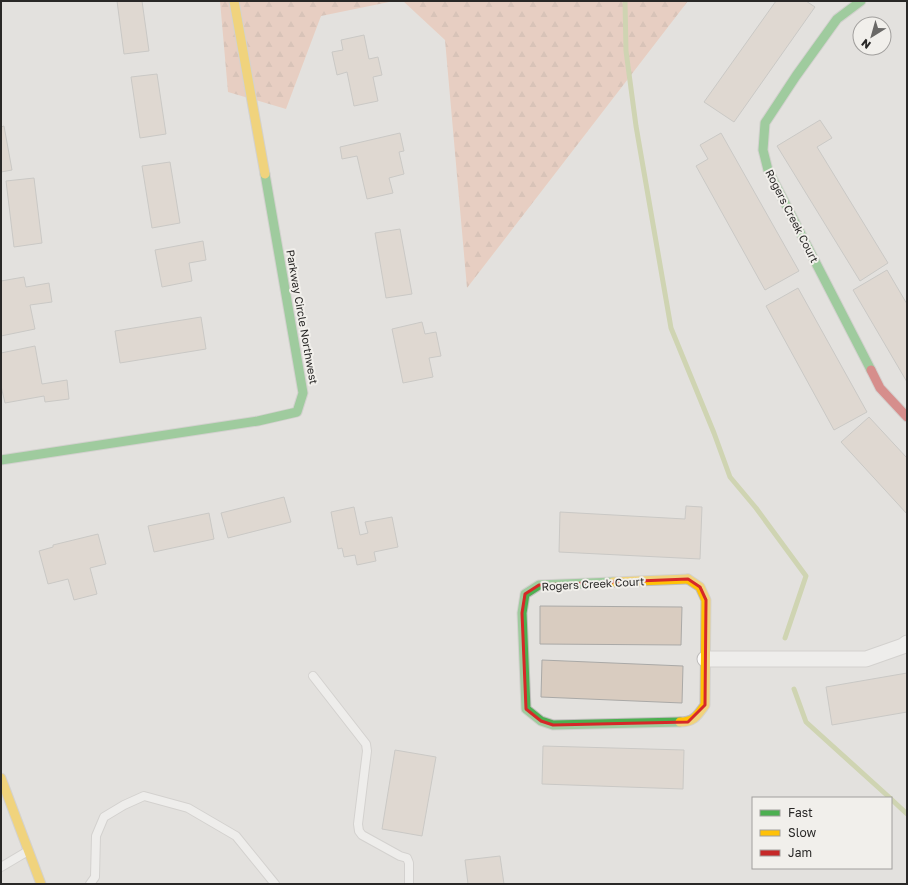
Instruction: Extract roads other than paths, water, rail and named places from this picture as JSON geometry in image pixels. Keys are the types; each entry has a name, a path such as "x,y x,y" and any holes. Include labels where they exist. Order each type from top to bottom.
{"street":[{"name":"Parkway Circle Northwest","path":"1,460 258,421 297,412 303,393 234,1"},
{"name":"Rogers Creek Court","path":"861,1 837,18 765,123 763,150 768,170 880,388 907,417"},
{"name":"Rogers Creek Court","path":"688,579 700,587 706,600 705,659 705,705 697,716 688,722 553,725 541,721 526,709 522,613 525,594 538,585 688,579"},
{"path":"705,659 866,659 903,646 907,643"},
{"path":"1,778 41,884"}],"lane":[{"path":"314,676 366,744 367,751 358,824 359,831 362,835 400,856 407,858 409,863 409,884"},
{"path":"90,884 95,877 96,836 104,817 124,805 144,796 188,808 236,836 275,884"},
{"path":"1,867 29,851"}],"waterway":[{"path":"625,1 626,51 636,126 671,328 714,433 730,477 756,508 806,576 785,638"},
{"path":"794,689 806,722 889,797"},
{"path":"892,800 907,814"}]}
